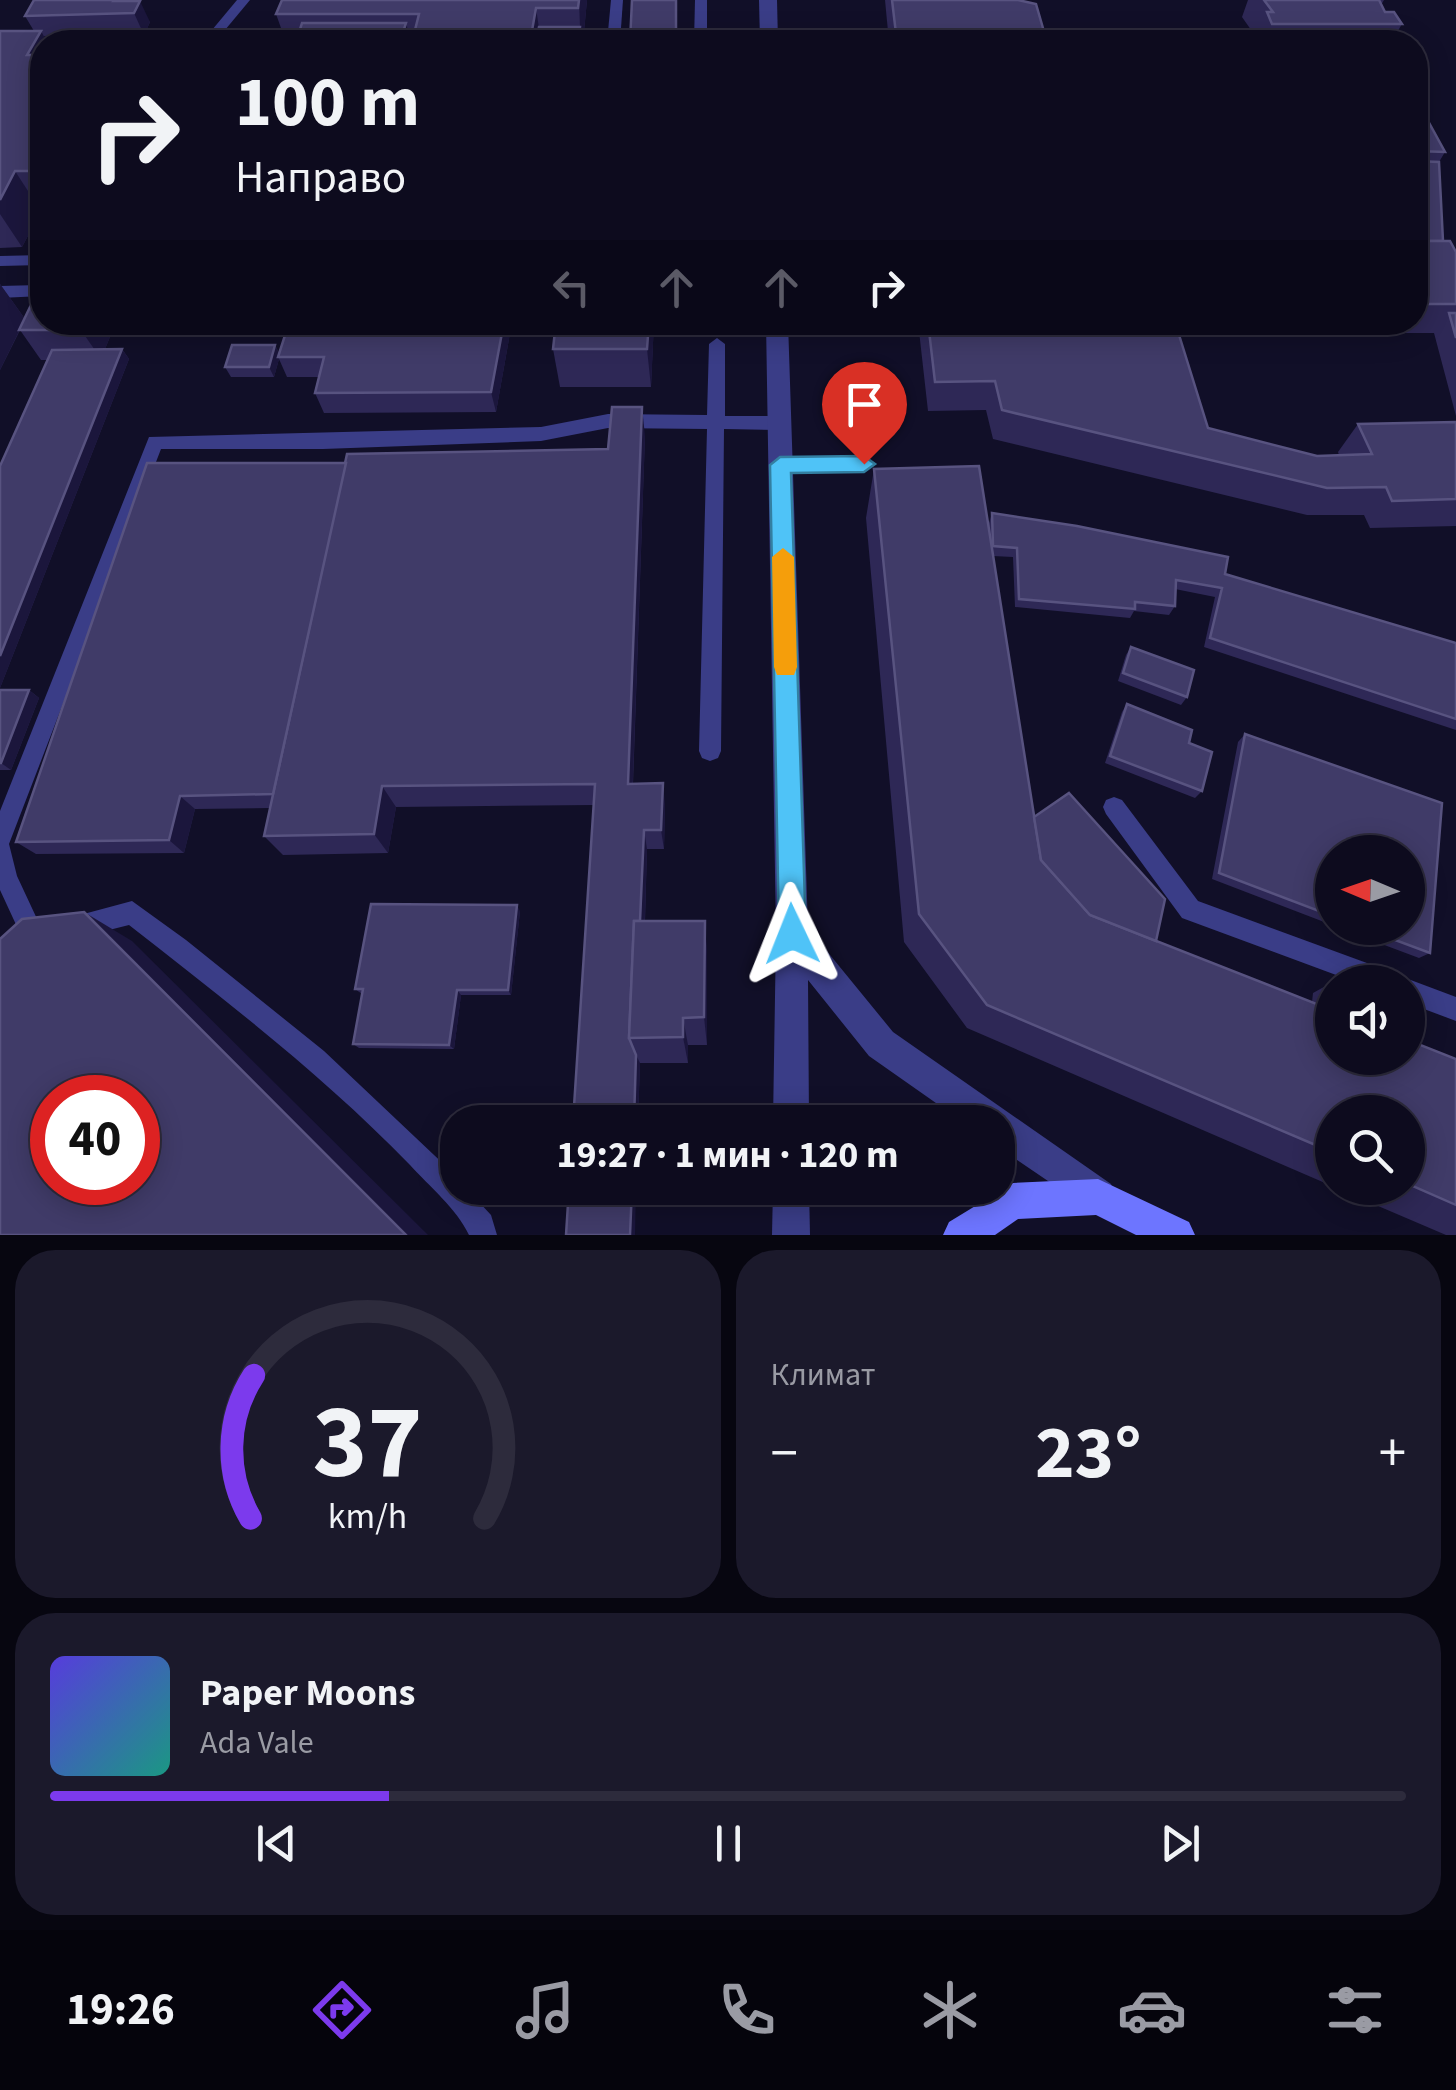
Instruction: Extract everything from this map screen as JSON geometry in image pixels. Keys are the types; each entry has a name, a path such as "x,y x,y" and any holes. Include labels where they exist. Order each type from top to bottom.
{"main road":[{"path":"962,1235 1013,1201 1098,1197 1176,1235"}],"street":[{"path":"768,0 769,30"},
{"path":"777,335 792,934 791,1105"},
{"path":"792,934 881,1044 968,1105"},
{"path":"1015,1138 1098,1197"},
{"path":"790,1235 791,1205"}],"lane":[{"path":"218,30 244,0"},
{"path":"615,30 617,0"},
{"path":"701,0 701,30"},
{"path":"0,261 30,260"},
{"path":"0,292 30,291"},
{"path":"710,751 716,344"},
{"path":"0,840 156,442 541,434 608,421 779,424"},
{"path":"780,465 864,464"},
{"path":"1114,807 1190,910 1340,965"},
{"path":"0,849 6,877 33,936"},
{"path":"11,958 33,936 132,913 261,1014 438,1173 481,1225 484,1235"},
{"path":"1425,997 1456,1009"}],"building":[{"path":"34,0 140,1 134,13 25,16"},
{"path":"282,0 579,0 578,8 536,8 532,30 415,30 419,14 276,14"},
{"path":"632,0 676,0 676,30 631,30"},
{"path":"892,0 1018,0 1036,4 1044,30 896,30"},
{"path":"1264,0 1379,0 1385,12 1394,12 1402,24 1272,24 1267,12 1273,12"},
{"path":"302,23 406,23 404,30 300,30"},
{"path":"539,27 580,27 580,30 538,30"},
{"path":"0,31 30,31 30,171 15,171 0,200"},
{"path":"1428,121 1445,152 1428,151"},
{"path":"1428,162 1439,162 1443,241 1428,241"},
{"path":"1428,241 1450,241 1456,252 1456,304 1428,304"},
{"path":"30,307 30,330 19,330"},
{"path":"1449,313 1456,313 1456,338"},
{"path":"285,335 502,335 491,392 315,393 324,357 278,357"},
{"path":"555,335 648,335 647,349 553,349"},
{"path":"930,335 1179,335 1208,428 1317,456 1372,454 1358,424 1456,422 1456,499 1392,501 1386,487 1327,488 1002,410 995,381 935,382"},
{"path":"232,345 275,345 269,367 225,367"},
{"path":"122,349 0,656 0,466 52,350"},
{"path":"612,407 642,407 628,784 663,783 661,830 644,830 640,921 634,921 629,1038 636,1055 635,1105 574,1105 595,784 382,786 374,834 264,836 347,454 608,449"},
{"path":"147,463 346,463 273,794 180,796 169,840 16,842"},
{"path":"979,466 1041,860 1090,915 1315,1003 1315,1075 1425,1075 1425,1047 1456,1059 1456,1205 1425,1191 1425,1095 1315,1095 1315,1145 987,1005 919,914 874,469"},
{"path":"992,513 1228,557 1225,574 1456,643 1456,719 1210,638 1222,588 1176,580 1175,606 1135,602 1135,609 1019,599 1017,548 993,546"},
{"path":"1131,647 1194,670 1187,697 1123,673"},
{"path":"0,690 29,690 1,763 0,763"},
{"path":"1127,704 1192,730 1189,743 1212,752 1202,791 1110,756"},
{"path":"1245,734 1442,803 1430,953 1409,945 1425,945 1425,835 1315,835 1315,910 1219,873"},
{"path":"1069,793 1165,899 1156,941 1090,915 1041,860 1034,817"},
{"path":"371,904 517,905 508,990 457,990 449,1045 353,1044 363,989 355,989"},
{"path":"84,912 406,1235 0,1235 0,939 22,919"},
{"path":"634,921 705,921 704,1017 683,1018 683,1037 629,1038"},
{"path":"568,1205 631,1205 630,1235 566,1235"}],"slow traffic":[{"path":"783,557 785,667"}],"route":[{"path":"792,934 780,465 864,464"}]}
